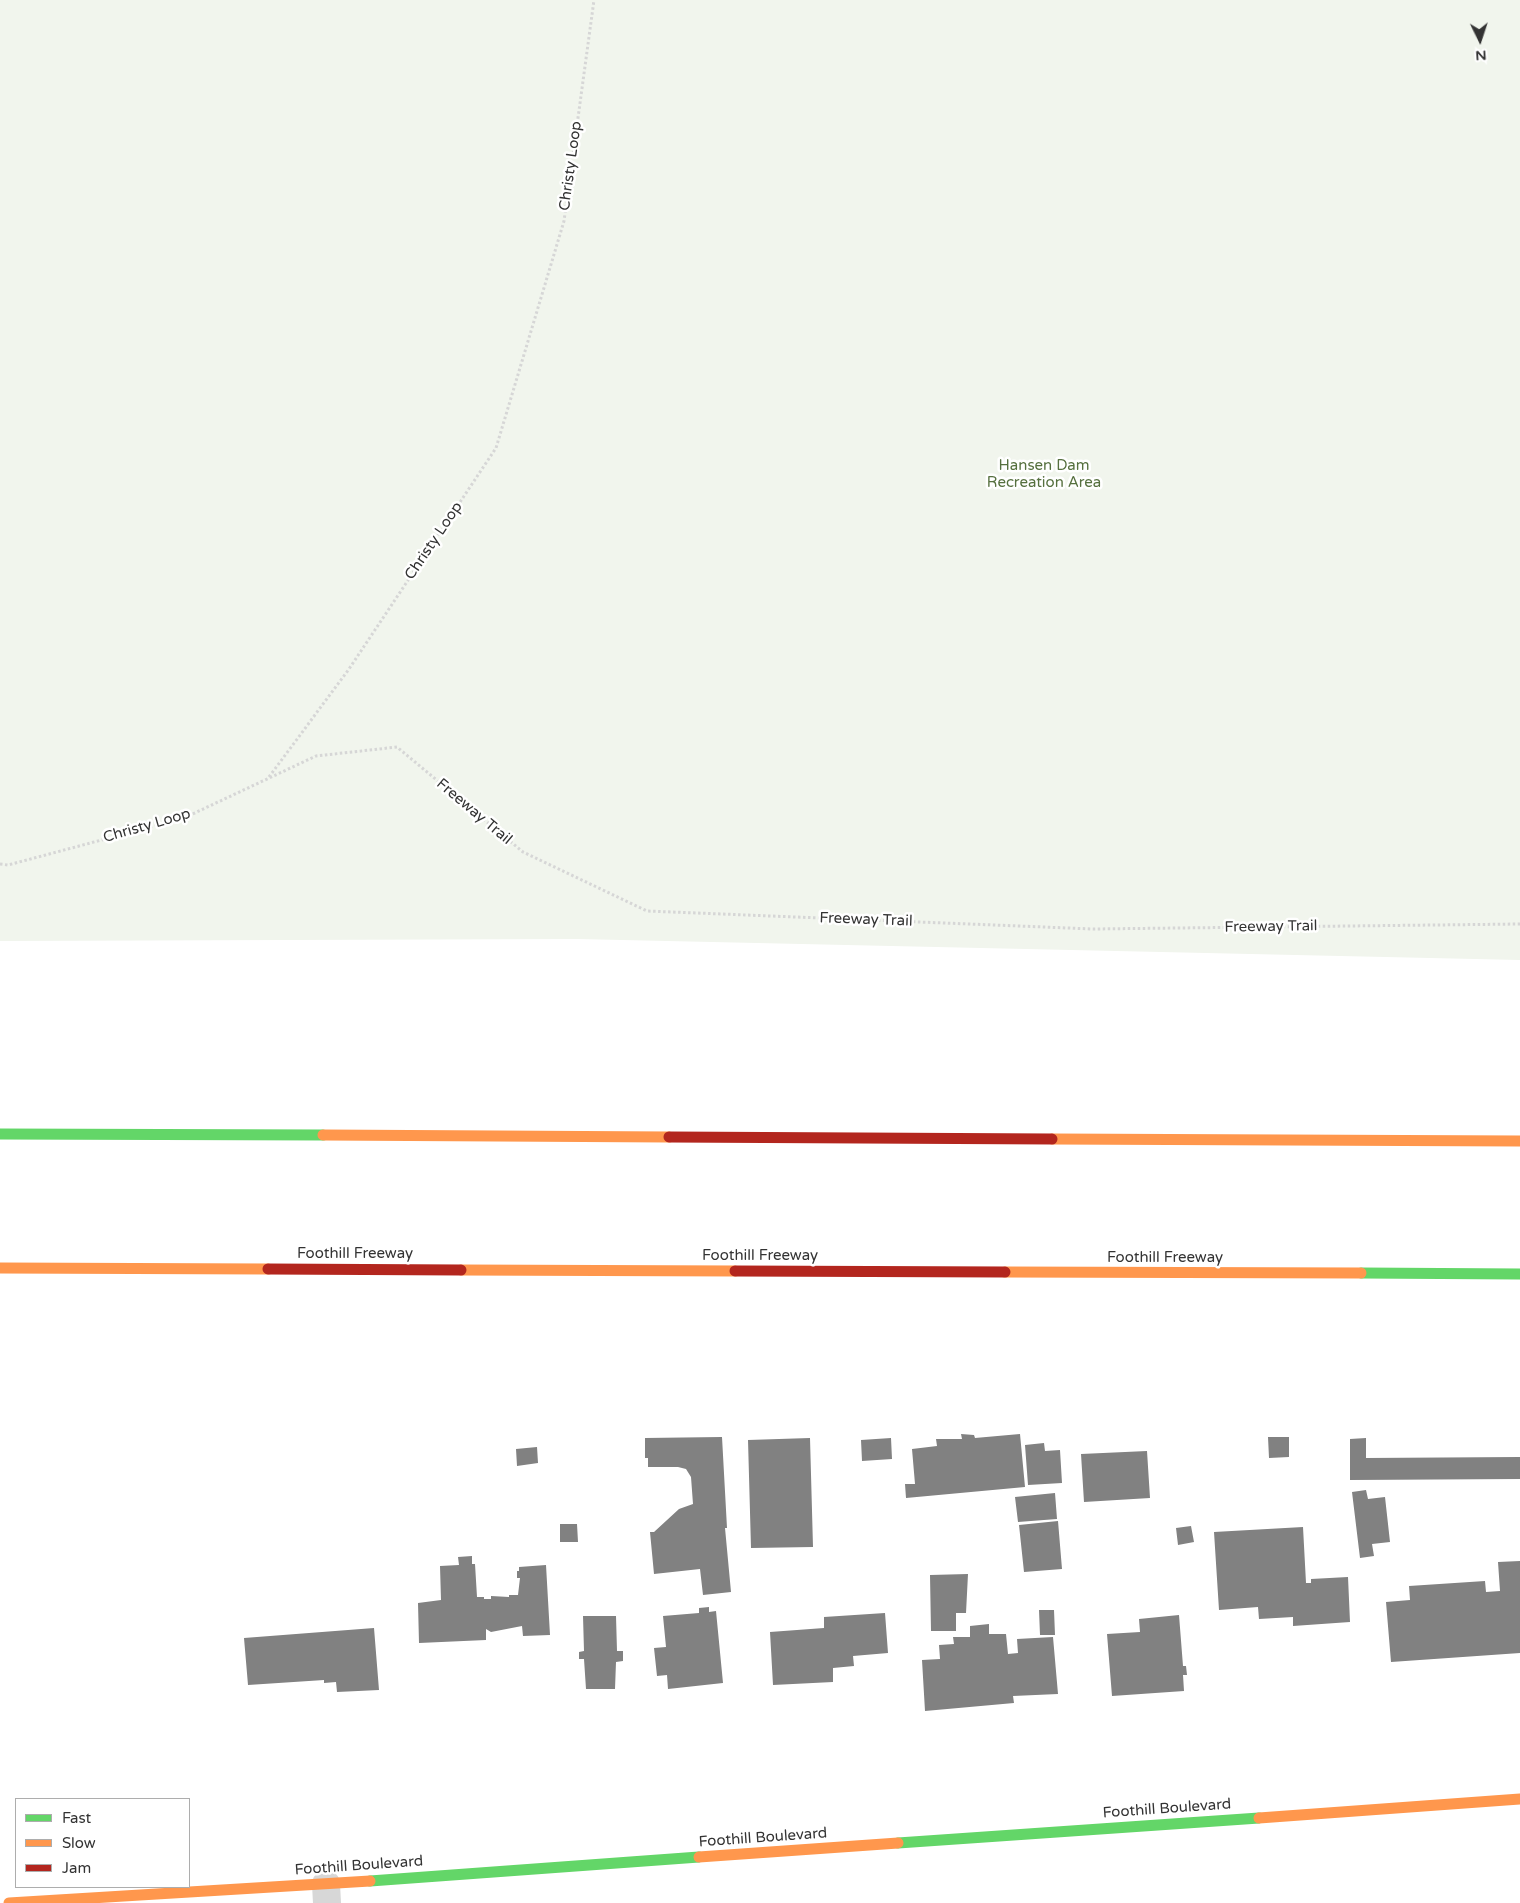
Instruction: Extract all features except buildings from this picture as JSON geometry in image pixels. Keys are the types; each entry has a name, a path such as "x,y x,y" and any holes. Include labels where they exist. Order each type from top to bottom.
{"main road":[{"path":"0,1134 1520,1140"},
{"name":"Foothill Freeway","path":"0,1268 1520,1274"},
{"name":"Foothill Boulevard","path":"9,1903 326,1893 1520,1799"}],"path":[{"name":"Christy Loop","path":"0,864 8,864 184,818 269,777 349,669 496,448 564,221 594,0"},
{"name":"Freeway Trail","path":"269,777 316,756 397,747 523,852 647,911 1093,929 1520,924"}],"green space":[{"name":"Hansen Dam Recreation Area","path":"0,0 1520,0 1520,960 577,939 0,941"}],"traffic: fast":[{"path":"0,1134 323,1135"},
{"path":"1361,1273 1520,1274"},
{"path":"898,1843 1259,1818"},
{"path":"370,1881 699,1857"}],"traffic: slow":[{"path":"323,1135 669,1137"},
{"path":"1052,1139 1520,1141"},
{"path":"0,1268 268,1269"},
{"path":"461,1270 735,1271"},
{"path":"1005,1272 1361,1273"},
{"path":"1259,1818 1520,1799"},
{"path":"699,1857 898,1843"},
{"path":"9,1903 370,1881"}],"traffic: jam":[{"path":"669,1137 1052,1139"},
{"path":"268,1269 461,1270"},
{"path":"735,1271 1005,1272"}]}
